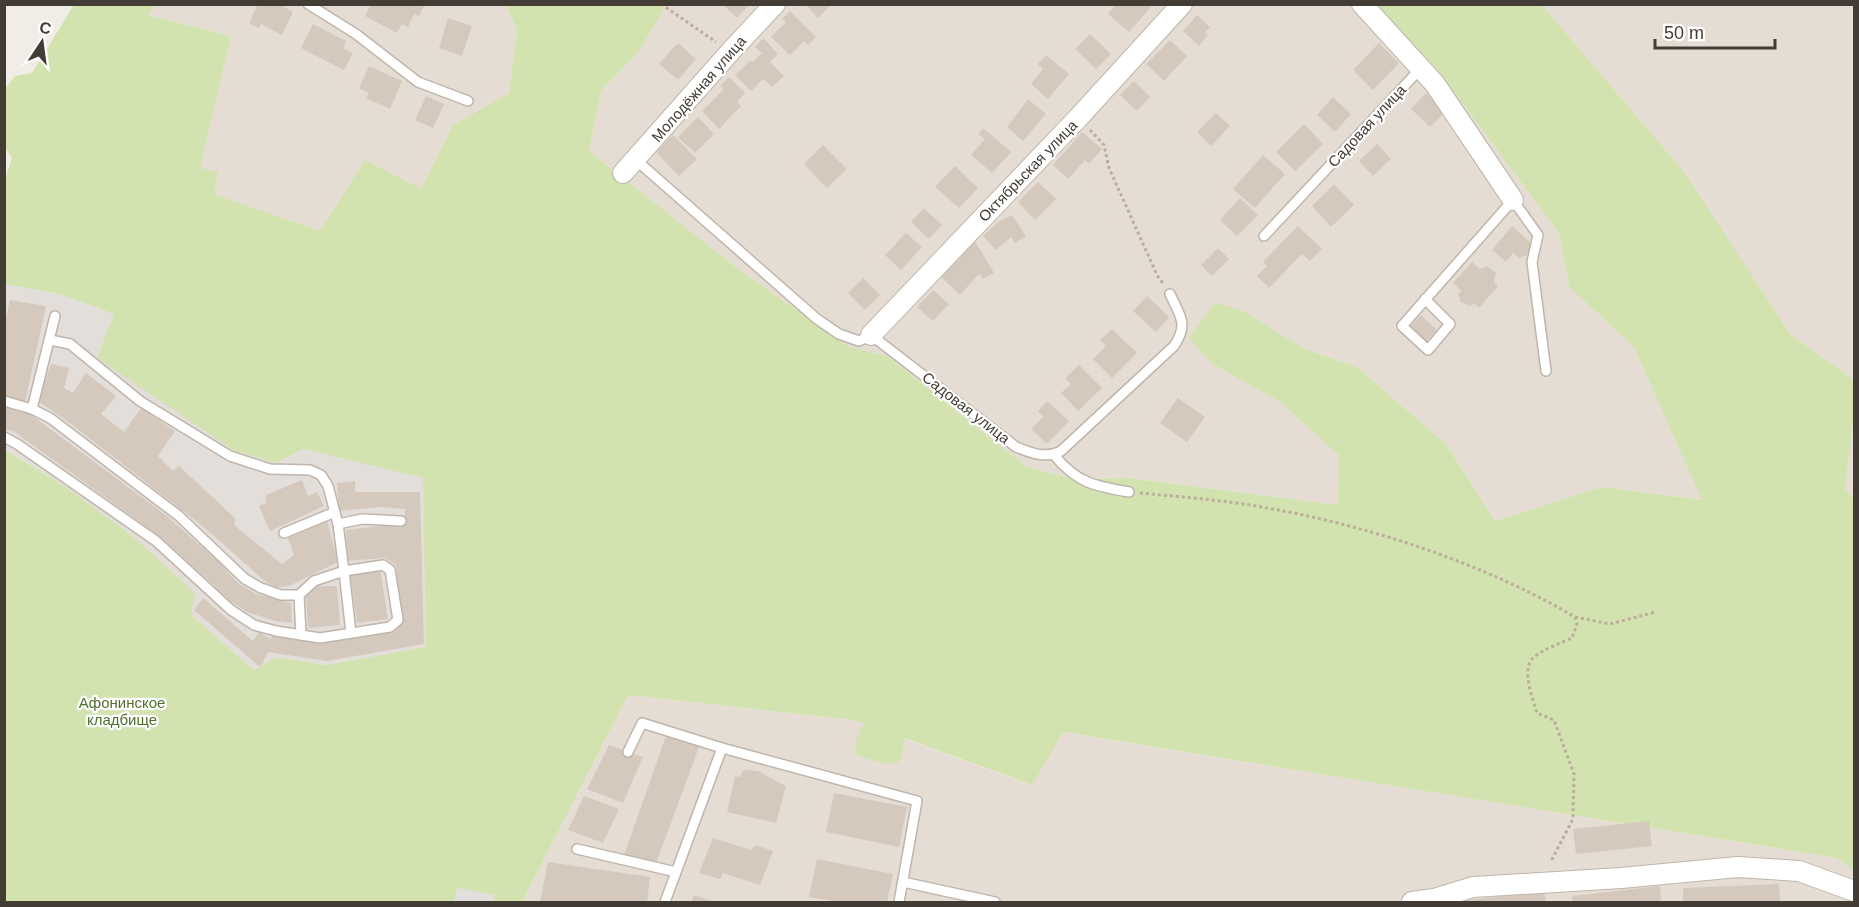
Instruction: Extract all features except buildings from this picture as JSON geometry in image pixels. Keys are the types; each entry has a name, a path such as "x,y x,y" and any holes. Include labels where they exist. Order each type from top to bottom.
{"street":[{"name":"Молодёжная улица","path":"630,166 775,4"},
{"name":"Октябрьская улица","path":"871,335 1079,117 1182,4"},
{"path":"1362,4 1435,84 1513,200"},
{"path":"1412,903 1434,899 1473,886 1621,878 1738,867 1799,871 1854,891"}],"lane":[{"path":"308,4 356,34 418,82 468,101"},
{"name":"Садовая улица","path":"1264,236 1421,68"},
{"path":"630,166 817,319 839,334 859,341 871,335"},
{"path":"1425,299 1450,324 1428,350 1401,326 1425,299 1513,200 1538,235 1533,262 1546,371"},
{"path":"1129,492 1096,486 1068,472 1054,454 1061,451 1174,346 1182,335 1183,323 1170,294"},
{"path":"32,409 55,316"},
{"name":"Садовая улица","path":"871,335 1016,447 1035,455 1054,454"},
{"path":"50,340 70,344 140,400 230,456 270,469 310,470 321,475 328,486 338,524 351,633"},
{"path":"4,401 32,409 50,418 179,516 245,579 261,588 281,595 299,595 314,581 344,571 383,565 390,570 398,620 390,627 320,638 254,625 231,610 156,541 4,437"},
{"path":"284,533 335,512"},
{"path":"338,524 362,519 401,521"},
{"path":"299,595 301,635"},
{"path":"628,752 642,723 722,748 917,801 899,903"},
{"path":"665,903 722,748"},
{"path":"577,849 675,872"},
{"path":"903,882 995,903"}],"path":[{"path":"661,4 730,52"},
{"path":"1079,117 1104,144 1109,168 1157,275 1170,294"},
{"path":"1129,492 1267,507 1351,527 1446,557 1540,597 1575,617 1610,624 1656,612"},
{"path":"1551,861 1573,819 1574,774 1554,720 1537,713 1528,684 1528,666 1532,658 1572,638 1577,624 1575,617"}],"shaded area":[{"path":"151,4 506,5 517,30 509,93 453,125 421,190 365,161 320,231 213,194 199,169 231,36 148,15"},
{"path":"663,5 1374,5 1437,69 1559,233 1569,287 1634,347 1703,500 1602,487 1495,521 1446,444 1357,367 1305,349 1245,312 1211,363 1280,402 1340,455 1338,505 1128,478 1074,479 1027,467 887,356 849,347 737,268 589,151 601,91 640,50 663,11"},
{"path":"1542,5 1854,5 1854,380 1791,335 1685,173"},
{"path":"4,284 59,294 114,314 277,463 303,449 423,478 427,647 326,665 276,657 254,670 191,615 63,485 5,449"},
{"path":"1854,418 1854,498 1845,489"},
{"path":"628,695 853,720 1031,785 1062,732 1836,858 1854,870 1854,902 522,902"},
{"path":"457,888 495,895 493,902 454,902"}],"green space":[{"name":"Афонинское кладбище","path":"663,4 663,11 640,50 601,91 589,151 737,268 849,347 887,356 1027,467 1074,479 1128,478 1338,505 1339,455 1280,402 1211,363 1189,338 1215,302 1245,312 1305,349 1357,367 1446,444 1495,521 1602,487 1702,500 1634,347 1569,287 1559,233 1437,69 1374,5 1542,5 1685,173 1791,335 1854,380 1854,418 1845,489 1854,498 1854,870 1836,858 1063,732 1032,785 904,738 900,760 895,764 865,758 856,754 857,738 864,724 853,720 628,695 522,902 5,902 4,449 63,485 136,539 195,593 191,615 254,670 276,657 326,665 426,647 423,478 303,449 277,463 235,451 97,358 114,314 59,294 5,284 5,179 12,158 5,147 5,89 15,76 32,73 74,5 155,5 148,15 231,36 200,168 218,172 214,194 320,231 365,160 421,189 453,125 509,93 517,30 506,5"}]}
